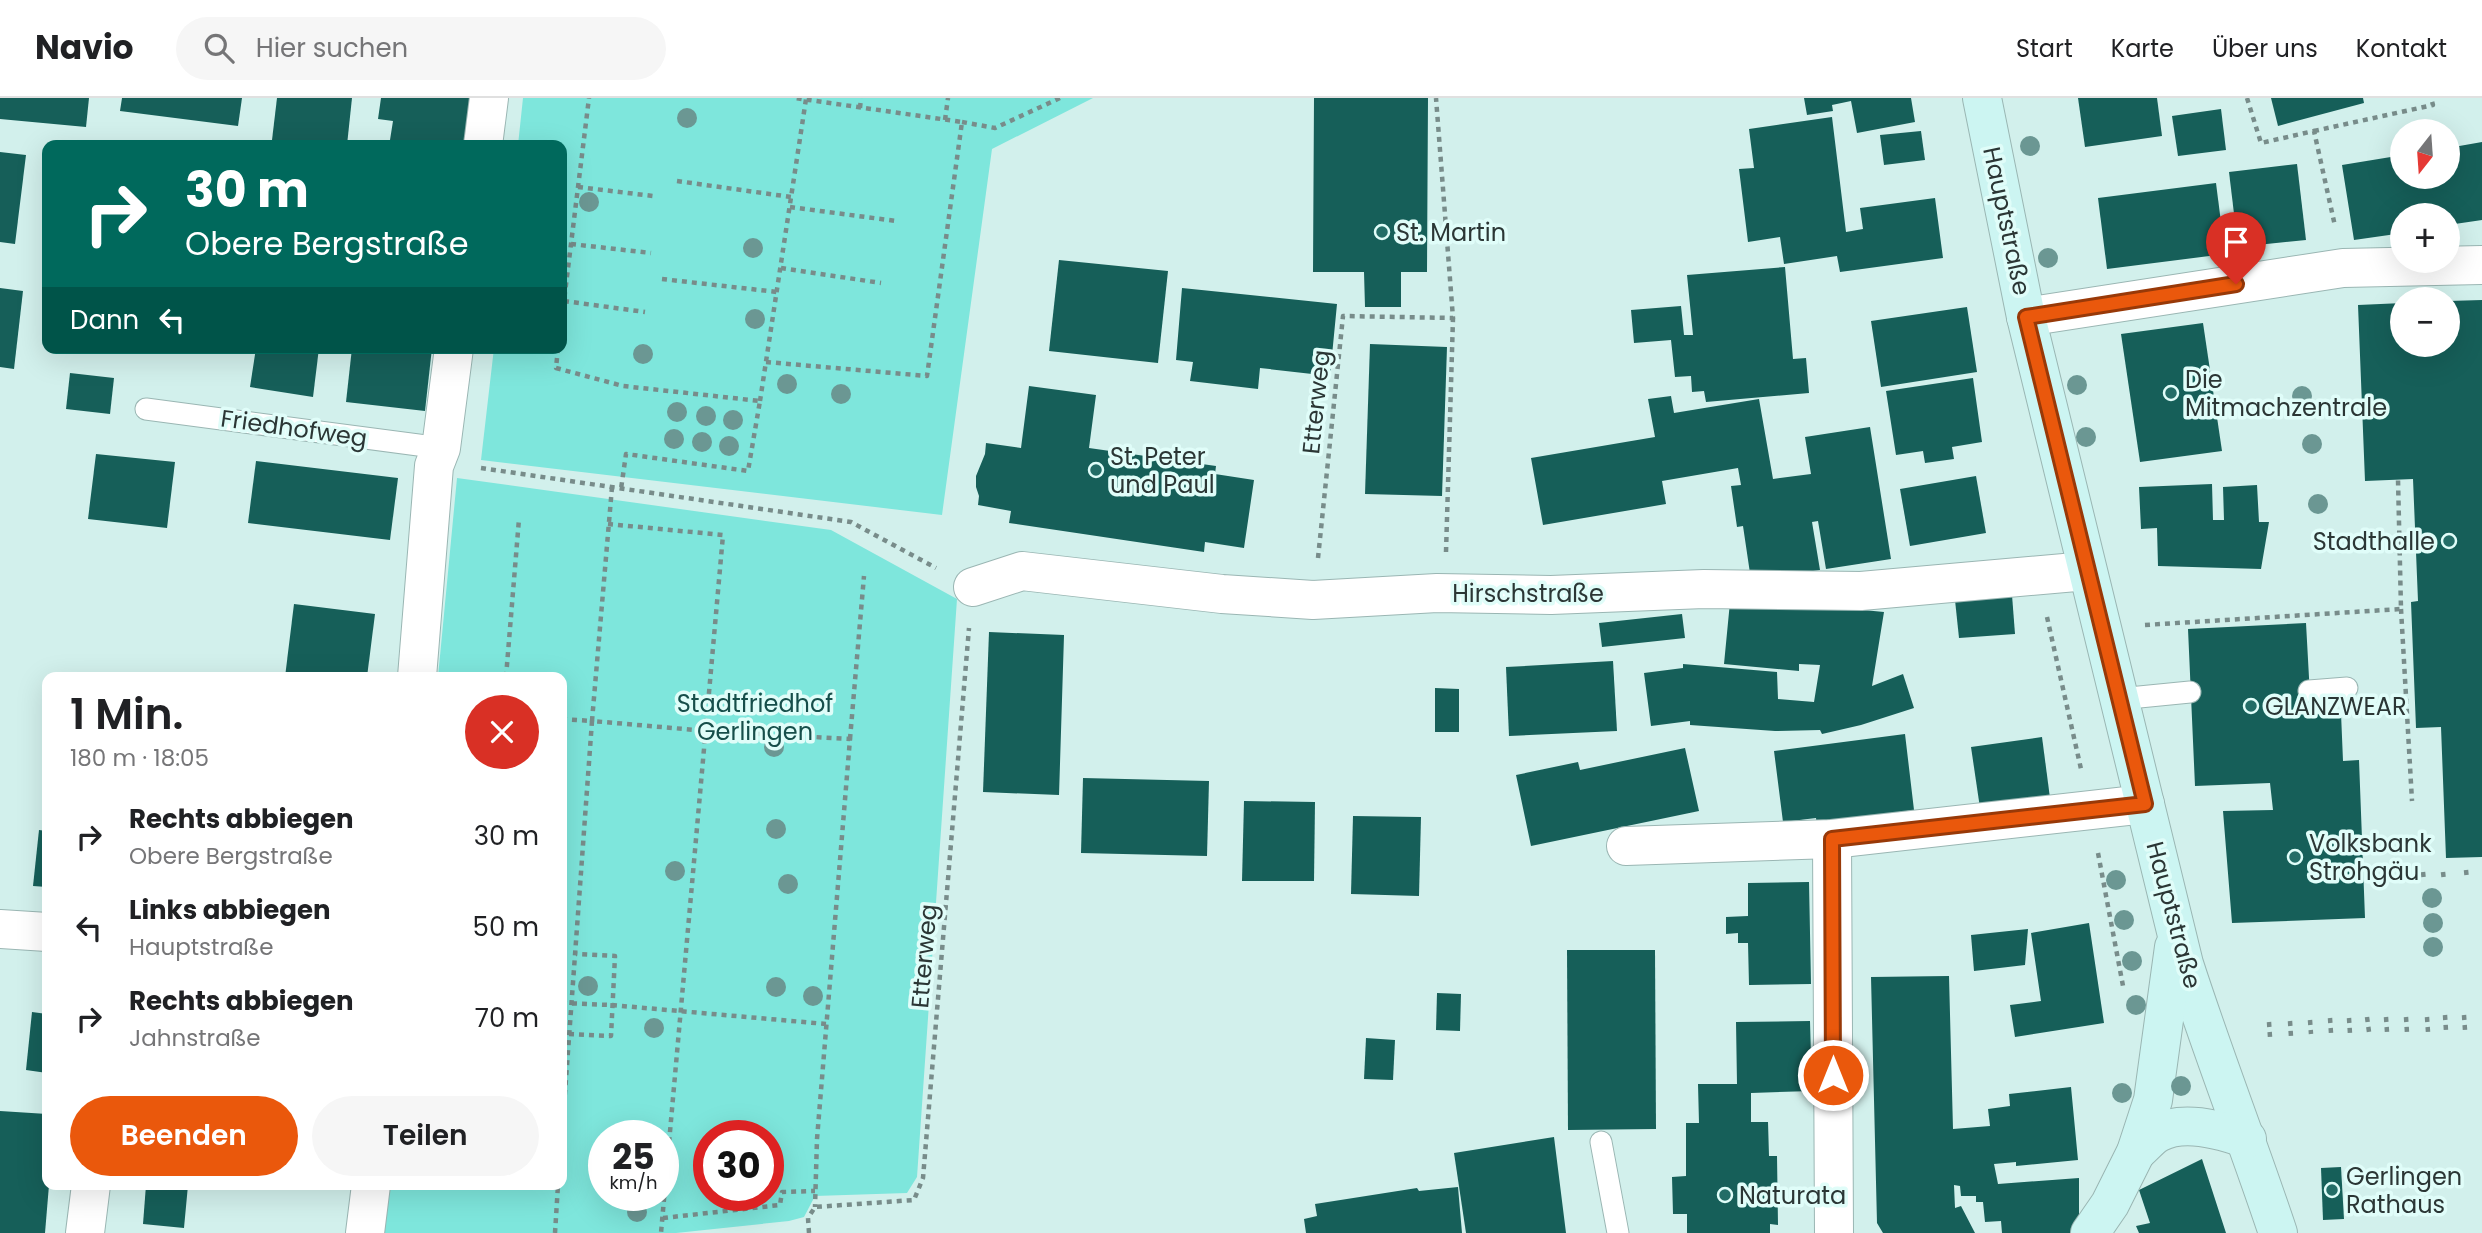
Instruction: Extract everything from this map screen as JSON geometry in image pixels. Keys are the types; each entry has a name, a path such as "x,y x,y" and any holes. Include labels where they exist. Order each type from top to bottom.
{"main road":[{"name":"Hauptstraße","path":"1982,98 2026,317 2184,964 2278,1233"},
{"path":"2090,1233 2110,1204 2136,1152 2153,1100 2176,927"},
{"path":"2136,1152 2158,1133 2190,1126 2220,1130 2247,1139"}],"street":[{"path":"484,140 489,98"},
{"path":"2026,317 2343,268 2482,265"},
{"path":"417,672 437,457 453,354"},
{"name":"Hirschstraße","path":"972,587 1022,571 1222,594 1313,600 1445,594 1551,595 1704,589 1861,591 2087,571"},
{"path":"1626,846 1832,839 2145,804"},
{"path":"1832,839 1834,1233"},
{"path":"0,929 42,932"},
{"path":"85,1233 90,1190"},
{"path":"365,1233 369,1190"}],"lane":[{"name":"Friedhofweg","path":"146,409 437,457"},
{"path":"2309,691 2347,688"},
{"path":"2120,702 2191,695"},
{"path":"1601,1142 1618,1233"}],"path":[{"path":"567,277 589,98"},
{"path":"795,98 995,128 1059,98"},
{"path":"860,108 861,98"},
{"path":"945,120 948,98"},
{"path":"1436,98 1452,318 1445,594"},
{"path":"2247,98 2261,143 2433,105 2431,98"},
{"path":"621,489 626,454 748,471 806,99"},
{"path":"766,362 927,376 962,122"},
{"path":"2314,131 2343,268"},
{"path":"677,180 792,197"},
{"path":"578,187 653,196"},
{"path":"790,207 896,221"},
{"path":"571,244 651,253"},
{"path":"781,268 881,283"},
{"path":"662,279 777,292"},
{"path":"567,301 645,312"},
{"name":"Etterweg","path":"1313,600 1343,316 1452,318"},
{"path":"557,354 556,368 623,386 760,401"},
{"path":"437,457 480,467 851,522 972,587"},
{"path":"2398,479 2400,609 2412,801"},
{"path":"567,1063 612,487"},
{"path":"506,672 519,519"},
{"path":"608,524 723,535 661,1233"},
{"path":"809,1233 808,1218 815,1207 826,1024 863,576"},
{"name":"Etterweg","path":"815,1207 914,1200 923,1178 972,587"},
{"path":"2102,627 2400,609"},
{"path":"567,719 707,731 850,738"},
{"path":"2466,870 2467,880"},
{"path":"2443,872 2444,881"},
{"path":"2423,873 2424,881"},
{"path":"569,1034 611,1036 615,956 576,954"},
{"path":"567,1004 826,1024"},
{"path":"2445,1015 2446,1031"},
{"path":"2464,1015 2465,1030"},
{"path":"2330,1017 2331,1033"},
{"path":"2367,1017 2369,1032"},
{"path":"2386,1017 2387,1032"},
{"path":"2406,1017 2407,1033"},
{"path":"2427,1017 2428,1032"},
{"path":"2349,1018 2350,1034"},
{"path":"2310,1020 2311,1034"},
{"path":"2290,1021 2291,1037"},
{"path":"2269,1022 2270,1037"},
{"path":"555,1233 558,1190"},
{"path":"663,1218 780,1205 782,1192 815,1191"}],"green space":[{"path":"523,98 1093,98 992,149 942,515 481,460 493,354 567,354 567,140 519,140"},
{"name":"Stadtfriedhof Gerlingen","path":"457,478 831,530 957,599 917,1177 907,1193 815,1196 804,1217 789,1221 676,1233 382,1233 386,1190 567,1190 567,672 438,672"}],"building":[{"path":"0,98 89,98 86,127 0,119"},
{"path":"122,98 242,98 238,126 120,111"},
{"path":"277,98 352,98 348,140 272,140"},
{"path":"381,98 471,98 465,140 390,140 393,121 378,119"},
{"path":"1314,98 1428,98 1427,272 1401,272 1401,307 1365,307 1364,272 1313,272"},
{"path":"1804,98 1911,98 1915,122 1857,133 1851,101 1832,105 1833,111 1807,115"},
{"path":"2078,98 2157,98 2162,136 2085,147"},
{"path":"2271,98 2363,98 2364,103 2278,126"},
{"path":"2221,109 2226,150 2178,156 2172,116"},
{"path":"1832,117 1846,232 1863,229 1860,208 1935,198 1943,258 1840,272 1837,256 1784,264 1780,237 1748,242 1739,169 1754,168 1749,129"},
{"path":"1921,131 1925,160 1884,165 1880,135"},
{"path":"2482,142 2482,220 2460,223 2460,203 2390,203 2390,235 2354,240 2342,165 2390,157 2390,189 2460,189 2460,146"},
{"path":"0,152 26,155 15,244 0,242"},
{"path":"2297,164 2306,240 2238,247 2229,172"},
{"path":"2216,183 2225,254 2107,269 2098,198"},
{"path":"1059,260 1168,271 1158,363 1049,351"},
{"path":"1785,267 1793,359 1806,358 1809,393 1706,402 1704,391 1692,392 1691,376 1675,377 1671,340 1634,343 1631,310 1681,306 1684,335 1693,335 1687,275"},
{"path":"0,288 23,291 14,369 0,367"},
{"path":"1182,288 1337,304 1330,376 1260,368 1258,389 1190,381 1193,362 1176,360"},
{"name":"Stadthalle","path":"2482,300 2482,857 2446,858 2441,727 2416,728 2411,602 2418,601 2413,479 2365,481 2358,305 2390,304 2390,357 2460,357 2460,301"},
{"path":"1967,307 1977,372 1881,387 1871,321"},
{"name":"Die Mitmachzentrale","path":"2203,323 2222,451 2140,462 2121,334"},
{"path":"1370,344 1447,347 1442,496 1365,494"},
{"path":"255,354 318,354 313,397 250,387"},
{"path":"351,354 431,354 425,411 346,402"},
{"path":"70,373 114,378 110,414 66,409"},
{"path":"1973,378 1982,442 1952,447 1954,459 1925,463 1923,451 1896,455 1886,391"},
{"name":"St. Peter und Paul","path":"1029,386 1096,395 1089,448 1216,466 1215,474 1254,480 1244,548 1205,542 1204,552 1009,523 1011,511 978,505 976,476 985,454 986,443 1021,448"},
{"path":"1671,396 1674,413 1759,399 1773,479 1811,474 1805,437 1870,427 1891,559 1826,569 1818,521 1812,522 1820,570 1751,580 1743,526 1737,527 1731,486 1741,485 1738,468 1662,481 1666,504 1543,525 1531,458 1655,437 1648,399"},
{"path":"96,454 175,462 167,528 88,519"},
{"path":"256,461 398,478 390,540 248,523"},
{"path":"1976,476 1986,533 1910,546 1900,489"},
{"path":"2212,484 2213,520 2224,520 2223,487 2257,485 2259,522 2269,522 2261,569 2158,566 2157,528 2141,529 2139,487"},
{"path":"2012,595 2015,634 1959,638 1955,600"},
{"path":"1730,602 1884,612 1872,686 1903,674 1914,708 1822,734 1820,730 1775,731 1690,725 1690,721 1651,726 1644,673 1683,668 1683,664 1777,672 1778,699 1814,702 1820,665 1799,664 1799,671 1724,664"},
{"path":"294,604 375,614 368,672 286,672"},
{"path":"1682,614 1685,638 1602,647 1599,623"},
{"path":"2306,623 2311,714 2341,713 2343,761 2359,760 2365,918 2232,923 2223,811 2273,810 2270,783 2195,786 2188,629"},
{"path":"989,632 1064,635 1059,795 983,792"},
{"path":"1613,661 1617,731 1509,736 1506,667"},
{"path":"1435,688 1459,689 1459,732 1435,732"},
{"path":"1905,734 1914,810 1867,816 1817,827 1816,818 1783,822 1774,751"},
{"path":"2042,737 2050,798 1980,808 1971,747"},
{"path":"1685,748 1699,811 1531,846 1516,775 1578,762 1580,770"},
{"path":"1083,778 1209,781 1207,856 1081,853"},
{"path":"1244,801 1315,802 1314,881 1242,881"},
{"path":"1353,816 1421,817 1419,896 1351,894"},
{"path":"39,830 42,830 42,887 33,886"},
{"path":"1809,882 1811,984 1749,985 1748,943 1738,943 1738,933 1726,934 1726,917 1748,916 1748,883"},
{"path":"2089,923 2104,1023 2015,1037 2010,1005 2041,1001 2031,933"},
{"path":"2028,929 2025,965 1974,971 1971,935"},
{"path":"1567,950 1655,950 1656,1129 1568,1130"},
{"path":"1949,976 1953,1129 1990,1126 1988,1109 2010,1106 2009,1094 2071,1087 2078,1160 2016,1166 2016,1162 1994,1164 1998,1184 2079,1178 2079,1223 2070,1233 2002,1233 2001,1221 1985,1222 1983,1202 1976,1202 1976,1196 1961,1196 1960,1186 1954,1185 1955,1208 1961,1206 1975,1233 1883,1233 1877,1223 1871,977"},
{"path":"1437,993 1461,994 1460,1031 1436,1030"},
{"path":"32,1012 42,1013 42,1072 26,1070"},
{"path":"1810,1021 1812,1091 1751,1093 1751,1122 1768,1122 1769,1156 1777,1156 1778,1225 1770,1224 1770,1233 1687,1233 1687,1214 1673,1214 1672,1177 1686,1176 1686,1123 1699,1123 1698,1084 1737,1084 1736,1022"},
{"path":"1366,1038 1395,1040 1393,1080 1364,1079"},
{"path":"0,1111 42,1114 42,1190 49,1190 45,1233 0,1233"},
{"path":"1554,1137 1566,1233 1466,1233 1454,1153"},
{"path":"2202,1159 2226,1233 2139,1233 2136,1226 2150,1223 2139,1190"},
{"name":"Gerlingen Rathaus","path":"2341,1167 2344,1219 2323,1220 2321,1168"},
{"path":"1458,1187 1462,1233 1306,1233 1304,1219 1317,1216 1315,1204 1417,1188 1419,1191"},
{"path":"146,1190 188,1190 184,1228 143,1224"}],"place":[{"name":"St. Martin","path":"1382,232"},
{"name":"Die Mitmachzentrale","path":"2171,393"},
{"name":"St. Peter und Paul","path":"1096,470"},
{"name":"Stadthalle","path":"2449,541"},
{"name":"GLANZWEAR","path":"2251,706"},
{"name":"Volksbank Strohgäu","path":"2295,857"},
{"name":"Gerlingen Rathaus","path":"2332,1190"},
{"name":"Naturata","path":"1725,1195"}],"route":[{"path":"1833,1075 1832,839 2145,804 2026,317 2236,284"}]}
